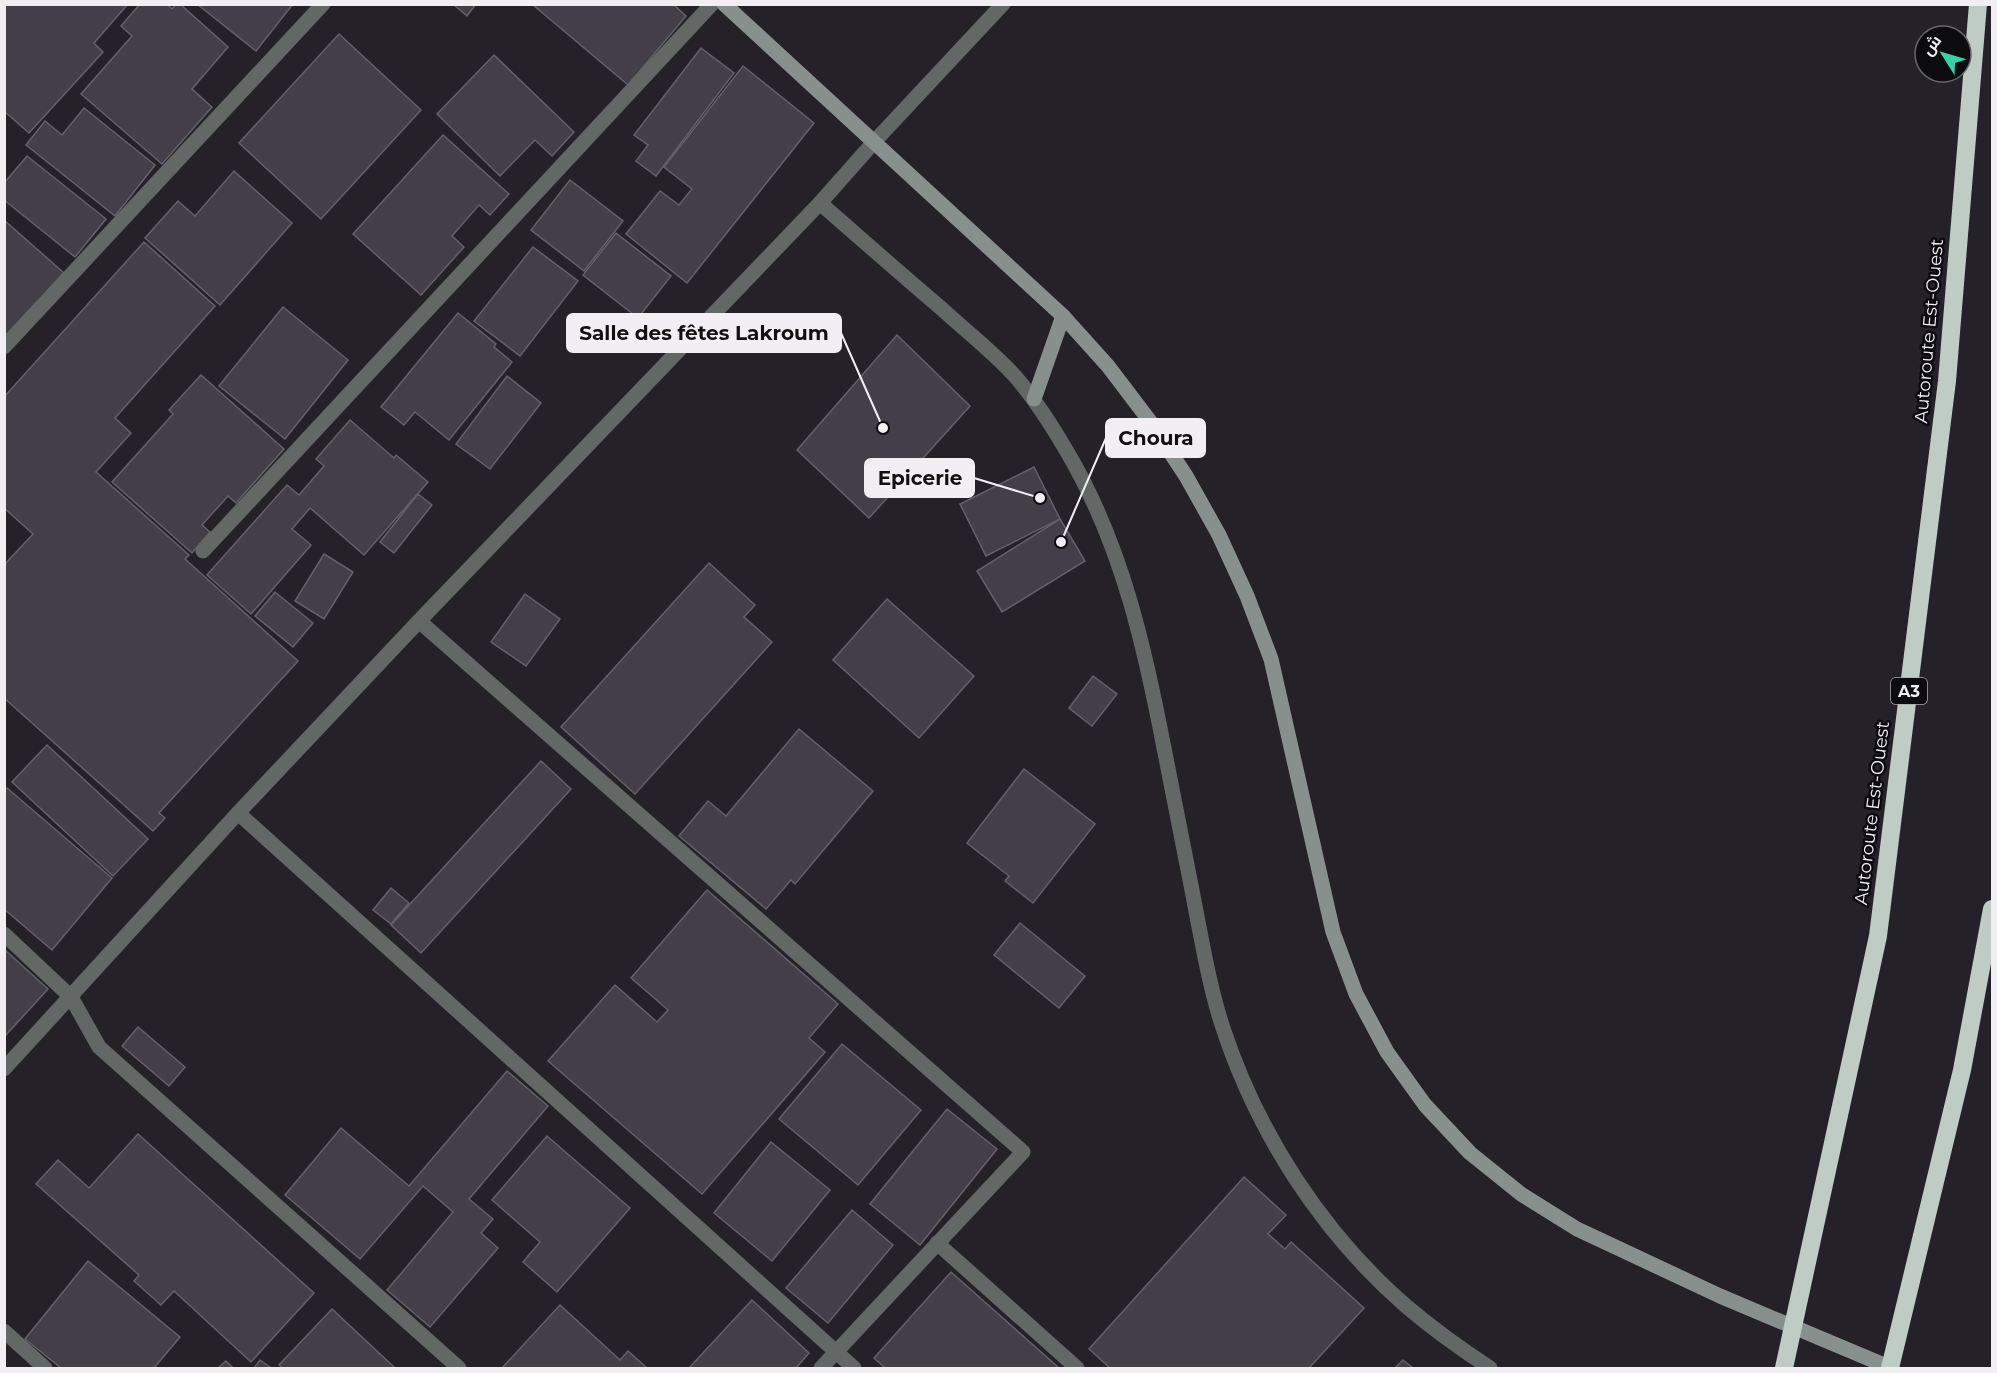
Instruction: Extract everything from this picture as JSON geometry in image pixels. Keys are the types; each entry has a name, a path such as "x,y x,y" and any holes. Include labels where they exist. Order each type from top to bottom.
{"highway":[{"name":"Autoroute Est-Ouest","path":"1784,1368 1878,936 1947,381 1978,4"},
{"path":"1890,1368 1962,1070 1992,909"}],"main road":[{"path":"724,4 1063,316 1108,366 1149,420 1186,476 1219,535 1247,596 1271,659 1333,932 1356,994 1387,1052 1425,1105 1470,1153 1521,1194 1577,1229 1720,1296 1890,1368"},
{"path":"1034,399 1063,316"}],"street":[{"path":"4,347 323,4"},
{"path":"203,551 712,4"},
{"path":"4,1069 238,813 820,203 1003,4"},
{"path":"820,203 995,357 1034,399 1074,463 1102,522 1132,603 1151,677 1206,963 1223,1028 1247,1090 1278,1150 1315,1206 1357,1258 1405,1305 1458,1347 1490,1368"},
{"path":"419,621 1023,1152 821,1368"},
{"path":"238,813 854,1368"},
{"path":"4,934 70,997 99,1047 459,1368"},
{"path":"937,1243 1077,1368"},
{"path":"4,1331 45,1368"}],"building":[{"path":"4,4 128,4 94,43 103,52 29,133 4,111"},
{"path":"140,4 167,4 172,9 176,4 180,4 228,47 192,89 212,107 162,164 81,94 132,36 121,26"},
{"path":"197,4 293,4 256,51"},
{"path":"453,4 476,4 467,16"},
{"path":"532,4 673,4 686,16 628,85"},
{"path":"339,34 421,110 321,219 239,143"},
{"path":"701,48 734,73 656,176 636,161 648,145 634,135"},
{"path":"494,55 574,132 552,156 535,140 500,176 437,114"},
{"path":"743,66 814,123 687,283 626,234 660,191 679,205 692,189 664,167"},
{"path":"84,108 155,165 115,216 26,145 45,121 62,135"},
{"path":"443,135 509,194 490,215 479,205 452,236 464,247 421,295 353,234"},
{"path":"27,156 106,219 75,257 4,200 4,183"},
{"path":"234,171 292,223 220,305 145,238 178,201 195,216"},
{"path":"570,180 623,221 584,271 531,230"},
{"path":"4,220 64,273 4,339"},
{"path":"616,233 671,276 638,318 583,275"},
{"path":"144,242 215,306 115,418 131,433 96,472 189,555 185,559 298,661 159,813 165,818 153,831 4,698 4,565 33,534 4,508 4,397"},
{"path":"533,247 578,281 520,356 474,321"},
{"path":"283,307 348,360 285,439 219,386"},
{"path":"458,313 496,344 494,347 512,362 449,440 415,412 404,425 381,407"},
{"path":"897,335 970,406 869,518 797,450"},
{"path":"201,375 284,449 236,503 228,496 202,525 210,532 192,553 112,482 173,414 169,410"},
{"path":"507,376 541,403 490,469 456,444"},
{"path":"350,420 394,458 396,455 428,482 364,555 310,508 292,529 311,545 251,614 207,575 287,485 299,495 324,466 316,459"},
{"path":"1034,467 1060,519 986,556 960,504"},
{"path":"418,494 432,505 394,553 380,542"},
{"path":"1060,519 1085,561 1002,612 977,571"},
{"path":"324,554 353,572 324,619 295,601"},
{"path":"709,563 755,605 744,617 772,642 635,794 561,727"},
{"path":"275,592 313,623 293,647 255,616"},
{"path":"525,594 560,619 526,666 491,642"},
{"path":"887,599 974,676 919,738 833,660"},
{"path":"1093,676 1117,694 1092,726 1069,708"},
{"path":"799,729 873,791 795,884 791,880 766,909 679,836 708,801 726,816"},
{"path":"47,745 148,839 113,876 12,782"},
{"path":"541,761 571,789 421,953 391,925"},
{"path":"1024,769 1095,824 1033,903 1005,881 1009,876 967,843"},
{"path":"7,788 112,878 52,950 4,909 4,790"},
{"path":"391,888 409,903 391,924 373,910"},
{"path":"707,890 838,1004 809,1038 825,1052 702,1194 548,1061 615,985 657,1022 668,1010 631,978"},
{"path":"1020,923 1085,976 1059,1008 994,955"},
{"path":"4,949 48,989 4,1037"},
{"path":"138,1027 185,1067 169,1086 122,1046"},
{"path":"842,1044 921,1110 858,1185 779,1119"},
{"path":"507,1071 548,1106 469,1199 493,1219 481,1233 498,1248 430,1327 387,1290 453,1212 423,1186 360,1259 285,1195 341,1128 409,1186"},
{"path":"947,1109 997,1149 920,1245 870,1204"},
{"path":"138,1134 314,1293 251,1362 174,1291 161,1305 134,1281 139,1275 36,1184 58,1160 89,1188"},
{"path":"547,1136 630,1208 557,1292 523,1262 540,1242 492,1200"},
{"path":"771,1142 830,1190 772,1261 714,1213"},
{"path":"1244,1177 1286,1215 1268,1234 1285,1249 1291,1242 1364,1308 1309,1368 1110,1368 1089,1349"},
{"path":"852,1210 893,1245 828,1323 786,1288"},
{"path":"88,1261 180,1337 154,1368 61,1368 25,1339"},
{"path":"951,1272 1059,1368 885,1368 874,1358"},
{"path":"752,1300 809,1353 796,1368 689,1368"},
{"path":"560,1305 620,1360 628,1351 647,1368 502,1368"},
{"path":"332,1309 395,1368 283,1368 279,1365"},
{"path":"260,1360 271,1368 254,1368"},
{"path":"1403,1360 1413,1368 1395,1368"},
{"path":"226,1361 233,1368 218,1368"}],"place":[{"name":"Salle des fêtes Lakroum","path":"883,428"},
{"name":"Epicerie","path":"1040,498"},
{"name":"Choura","path":"1061,542"}]}
